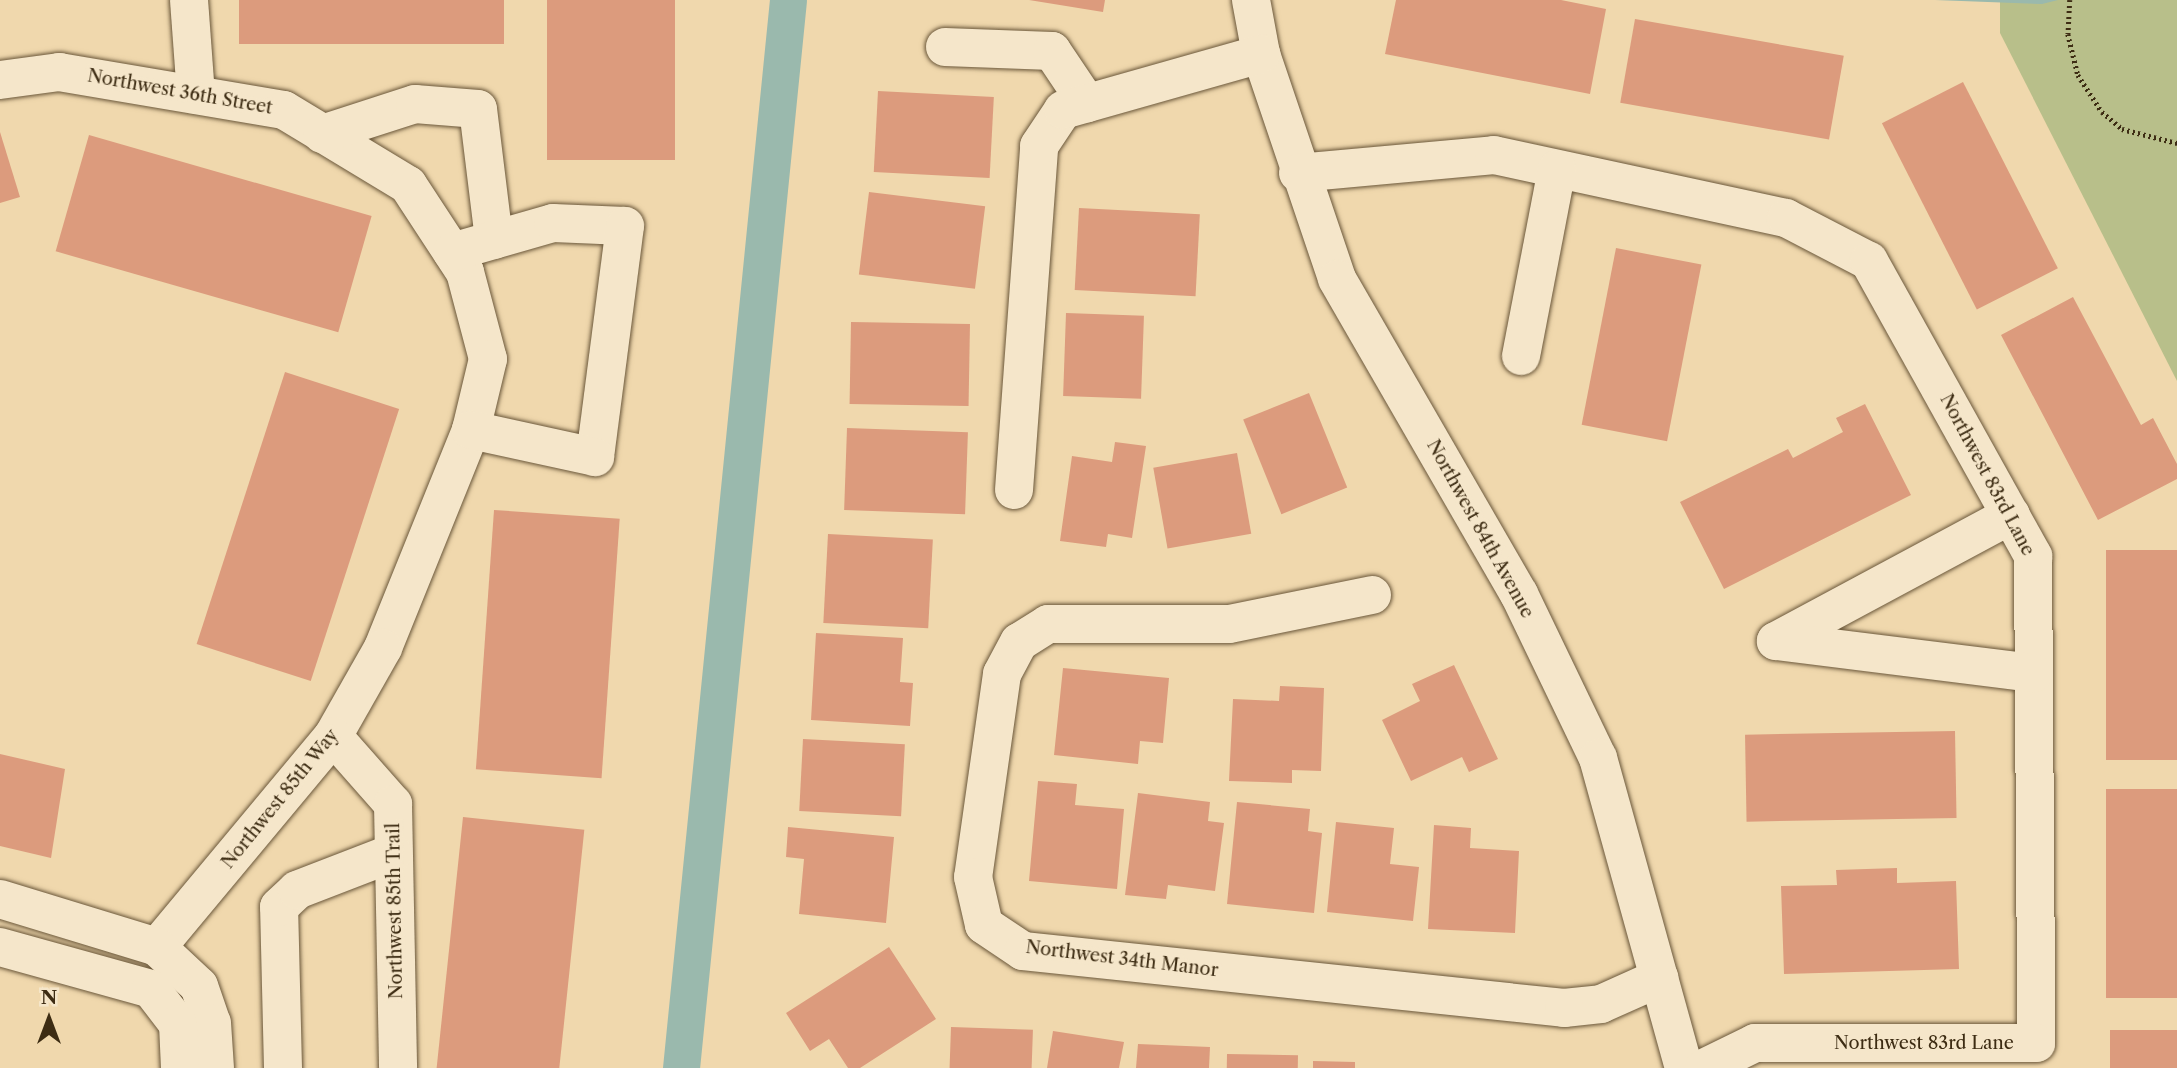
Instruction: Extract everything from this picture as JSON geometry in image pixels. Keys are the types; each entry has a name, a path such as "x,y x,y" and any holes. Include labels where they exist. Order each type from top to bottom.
{"street":[{"path":"189,0 196,96"},
{"name":"Northwest 84th Avenue","path":"1251,0 1261,54 1298,173 1338,279 1519,594 1598,758 1684,1068"},
{"path":"945,47 1052,51 1087,103"},
{"path":"1014,490 1039,146 1063,110 1261,54"},
{"name":"Northwest 36th Street","path":"0,80 59,72 284,110 408,185 465,272 488,359 471,430"},
{"path":"323,134 415,104 478,108 494,240"},
{"name":"Northwest 83rd Lane","path":"1298,173 1494,155 1786,218 1869,261 2033,556 2036,1056 1755,1043 1704,1068"},
{"path":"1521,356 1557,169"},
{"path":"452,252 553,223 625,226 595,457 471,430"},
{"name":"Northwest 85th Way","path":"157,947 333,736 383,648 471,430"},
{"path":"2011,515 1776,642 2034,673"},
{"name":"Northwest 34th Manor","path":"1372,595 1229,624 1048,624 1019,642 1002,674 973,877 984,925 1023,951 1564,1008 1601,1003 1659,978"},
{"name":"Northwest 85th Trail","path":"333,736 393,804 398,1068"},
{"path":"283,1068 279,907 297,890 393,853"},
{"path":"0,899 157,947 200,986 212,1023 215,1068"},
{"path":"0,947 150,989 178,1024 180,1068"},
{"path":"86,969 157,947"}],"path":[{"path":"2070,2 2068,34 2078,75 2102,112 2122,129 2177,143"}],"green space":[{"path":"2000,0 2177,0 2177,381 2000,33"}],"shaded area":[{"path":"1935,0 2058,0 2042,4"}],"building":[{"path":"239,0 504,0 504,44 239,44"},
{"path":"547,0 675,0 675,160 547,160"},
{"path":"1029,0 1105,0 1103,12"},
{"path":"1396,0 1561,0 1606,9 1590,94 1385,54"},
{"path":"1635,19 1844,56 1829,140 1620,103"},
{"path":"1963,82 2058,268 1977,310 1882,123"},
{"path":"878,91 994,97 990,178 874,172"},
{"path":"0,132 20,197 0,203"},
{"path":"89,135 372,216 338,332 56,251"},
{"path":"869,192 985,206 975,289 859,274"},
{"path":"1079,208 1200,214 1196,296 1075,290"},
{"path":"1616,248 1701,265 1667,441 1582,425"},
{"path":"2073,297 2141,425 2153,418 2177,464 2177,479 2098,520 2001,335"},
{"path":"1066,313 1144,316 1141,399 1063,396"},
{"path":"851,322 970,324 969,406 850,404"},
{"path":"285,372 399,409 311,681 197,644"},
{"path":"1309,393 1347,488 1281,514 1243,420"},
{"path":"1865,404 1911,495 1724,589 1680,502 1788,449 1793,458 1843,432 1836,418"},
{"path":"847,428 968,432 965,514 844,510"},
{"path":"1115,442 1146,446 1132,538 1108,534 1106,547 1060,541 1072,456 1112,462"},
{"path":"1237,453 1251,534 1168,549 1153,468"},
{"path":"494,510 620,519 602,778 476,769"},
{"path":"828,534 933,539 928,628 823,623"},
{"path":"2106,550 2177,550 2177,760 2106,760"},
{"path":"816,633 903,638 900,682 913,683 910,726 811,720"},
{"path":"1454,665 1498,759 1469,772 1462,757 1411,781 1382,720 1420,701 1412,684"},
{"path":"1063,668 1169,678 1163,743 1140,741 1138,764 1054,755"},
{"path":"1280,686 1324,688 1321,771 1292,770 1292,783 1229,781 1233,699 1279,701"},
{"path":"1955,731 1957,818 1747,822 1745,735"},
{"path":"803,739 905,744 901,816 799,811"},
{"path":"0,754 65,769 51,858 0,846"},
{"path":"1038,781 1077,784 1075,805 1124,809 1117,889 1029,881"},
{"path":"2106,789 2177,789 2177,998 2106,998"},
{"path":"1138,793 1210,802 1208,821 1224,823 1215,891 1168,885 1166,899 1125,895"},
{"path":"1237,802 1310,809 1308,831 1322,833 1314,913 1227,904"},
{"path":"463,817 584,830 559,1068 437,1068"},
{"path":"1336,822 1394,828 1390,864 1419,867 1413,921 1327,912"},
{"path":"1434,825 1471,828 1470,848 1519,851 1515,933 1428,929"},
{"path":"788,827 894,837 886,923 799,914 804,859 786,857"},
{"path":"1897,868 1897,883 1956,881 1959,969 1784,974 1781,886 1837,885 1836,870"},
{"path":"889,947 936,1019 860,1068 848,1068 829,1039 810,1051 786,1013"},
{"path":"951,1027 1033,1030 1032,1068 950,1068"},
{"path":"2110,1030 2177,1030 2177,1068 2110,1068"},
{"path":"1053,1031 1124,1042 1119,1068 1047,1068"},
{"path":"1138,1044 1210,1047 1209,1068 1136,1068"},
{"path":"1227,1054 1298,1055 1298,1068 1227,1068"},
{"path":"1313,1061 1355,1062 1355,1068 1313,1068"}],"waterway":[{"path":"681,1068 788,0"}]}
